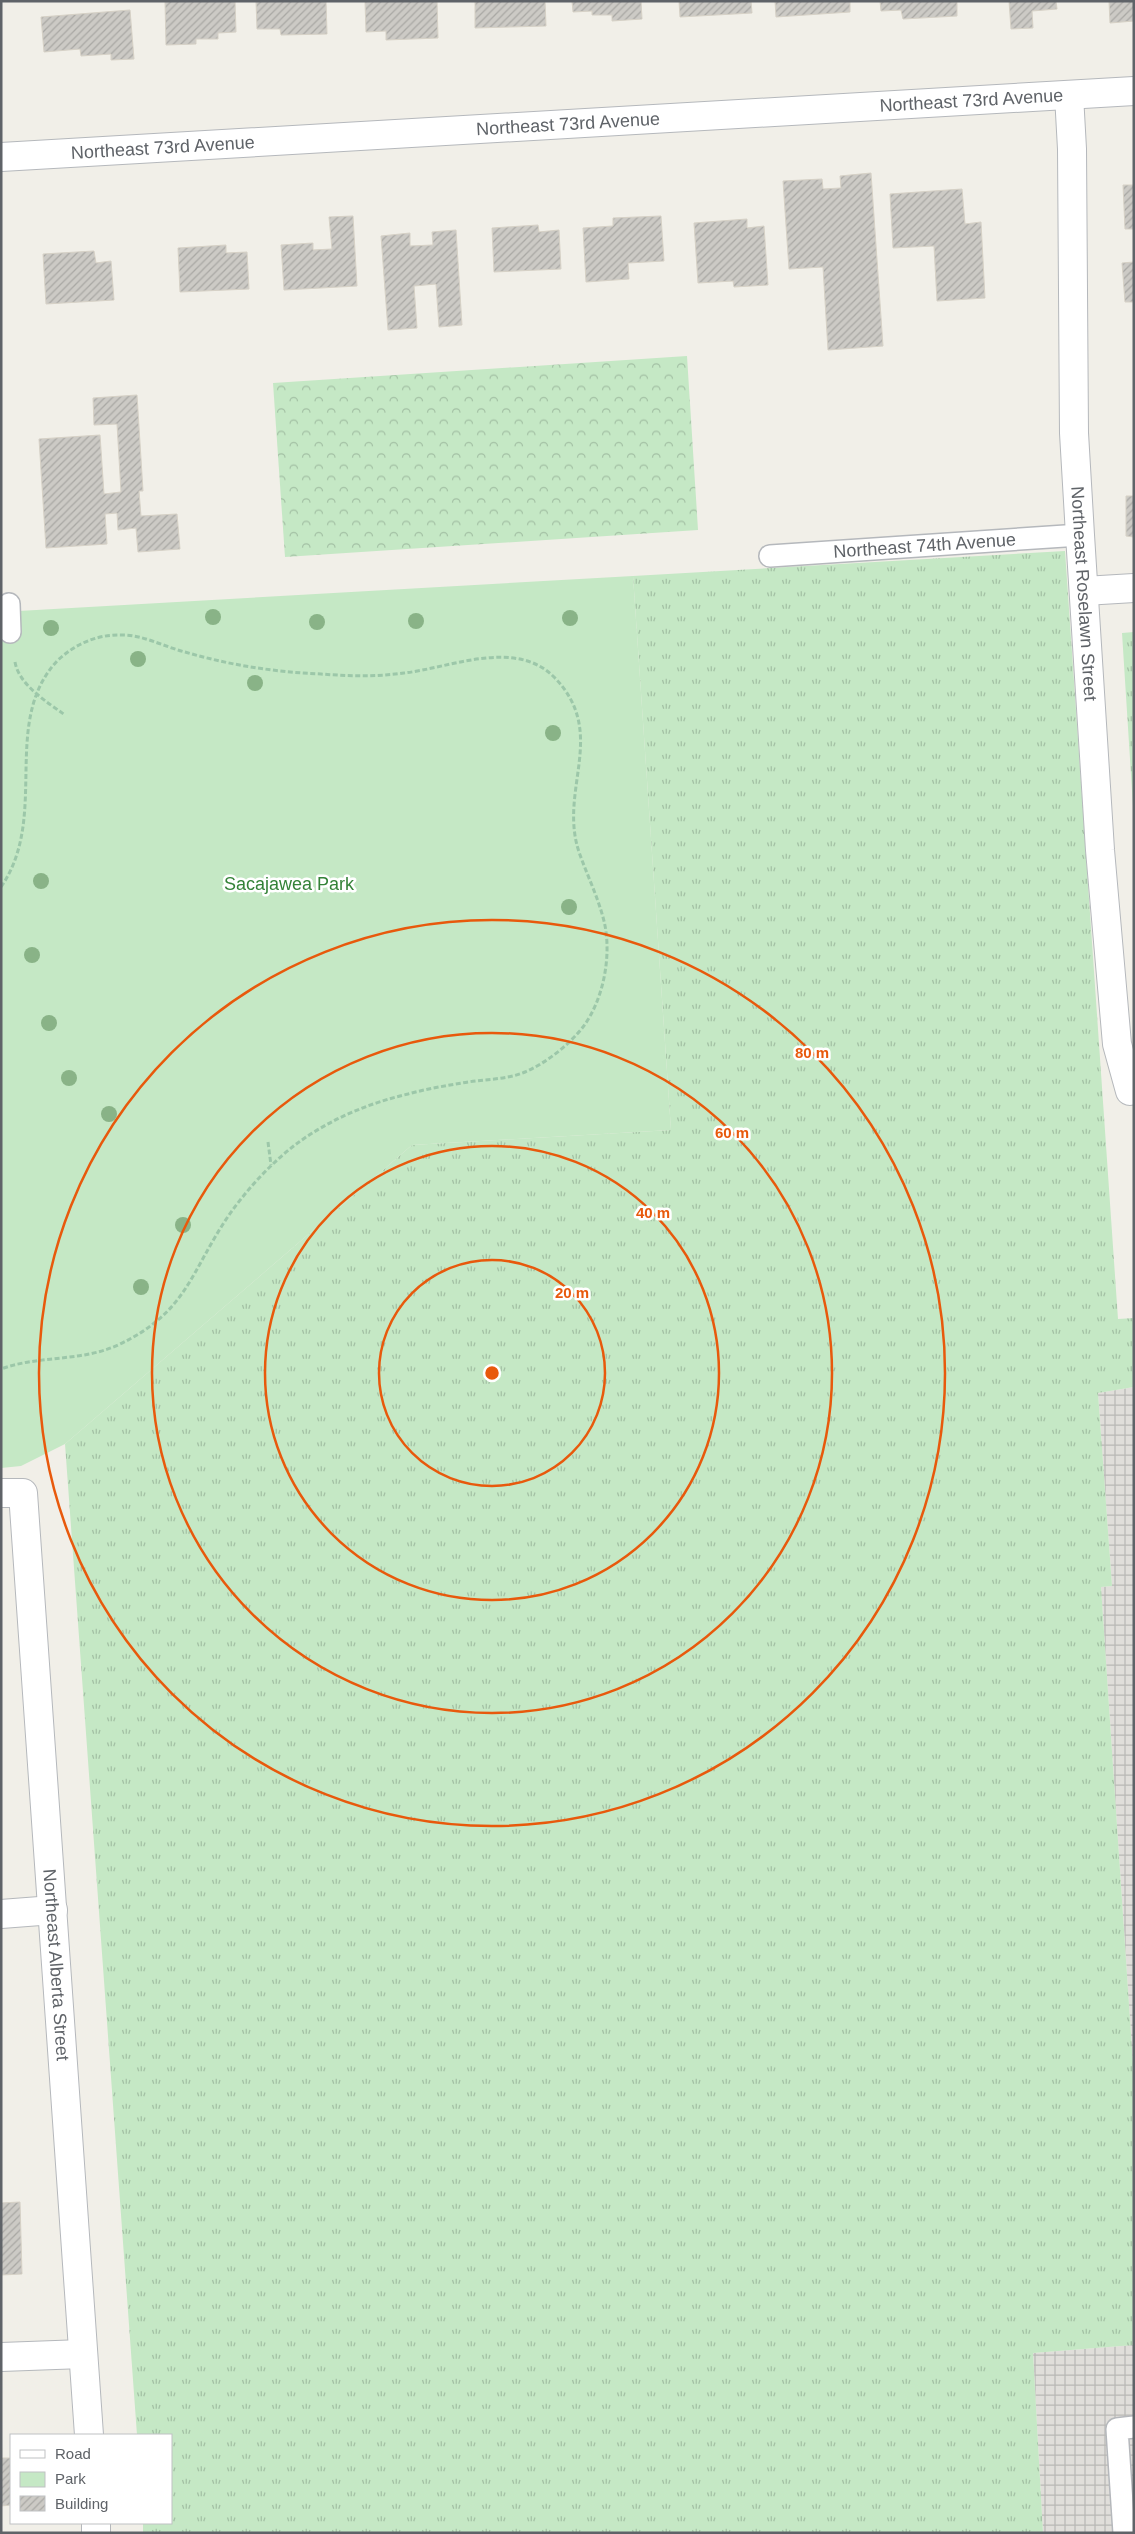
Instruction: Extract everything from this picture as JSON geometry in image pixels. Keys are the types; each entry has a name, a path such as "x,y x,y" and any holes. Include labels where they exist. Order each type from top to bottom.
{"street":[{"name":"Northeast 73rd Avenue","path":"1,157 1134,91"},
{"name":"Northeast Roselawn Street","path":"1070,95 1074,423 1080,535 1100,850 1117,1044 1132,1090"},
{"path":"1084,591 1134,588"},
{"name":"Northeast Alberta Street","path":"12,1493 52,1910 89,2434"},
{"path":"1,1914 52,1910"},
{"path":"1,2357 83,2354"}],"lane":[{"name":"Northeast 74th Avenue","path":"770,556 1080,535"},
{"path":"8,604 10,632"},
{"path":"1124,2533 1116,2429 1134,2428"}],"path":[{"path":"10,632 16,670 36,694 65,715"},
{"path":"1,888 11,873 24,831 23,741 28,712 44,675 58,660 78,644 98,637 126,634 187,653 256,669 373,676 405,673 491,657 517,658 536,664 553,676 576,707 582,729 574,811 577,846 606,925 607,958 600,995 584,1026 555,1054 525,1072 404,1094 369,1105 326,1125 299,1142 271,1166 229,1216 174,1306 146,1329 115,1346 85,1356 16,1364 1,1369"},
{"path":"268,1142 271,1166"}],"shaded area":[{"path":"1134,1387 1134,2079 1101,1587 1112,1586 1098,1393"},
{"path":"1134,2345 1134,2533 1043,2533 1033,2353"}],"green space":[{"path":"687,356 698,530 285,557 273,383"},
{"path":"1065,551 1118,1319 1134,1318 1134,1387 1098,1393 1112,1586 1101,1587 1134,2079 1134,2345 1033,2353 1043,2533 143,2533 143,2524 172,2524 172,2434 137,2434 65,1444 412,1145 671,1130 633,576"},
{"name":"Sacajawea Park","path":"633,576 671,1130 412,1145 65,1444 21,1466 1,1468 1,612"},
{"path":"1134,632 1134,822 1122,633"}],"building":[{"path":"165,1 235,1 236,32 218,33 218,39 196,39 196,44 166,45"},
{"path":"256,1 326,1 327,34 281,35 280,29 257,29"},
{"path":"365,1 437,1 438,38 386,40 386,31 366,32"},
{"path":"475,1 545,1 546,26 475,28"},
{"path":"572,1 641,1 642,19 612,21 612,15 592,15 592,11 573,12"},
{"path":"679,1 751,1 752,13 680,17"},
{"path":"775,1 850,1 850,12 776,17"},
{"path":"880,1 957,1 957,16 903,19 901,10 881,11"},
{"path":"1009,1 1056,1 1057,9 1032,11 1033,28 1011,29"},
{"path":"1109,1 1134,1 1134,21 1110,23"},
{"path":"130,10 134,59 111,60 111,54 81,56 80,49 44,52 41,17"},
{"path":"871,173 883,346 828,350 823,267 789,269 783,181 822,179 823,189 841,188 840,176"},
{"path":"1123,185 1134,185 1134,229 1125,229"},
{"path":"962,189 965,224 981,222 985,298 937,301 934,246 893,248 890,194"},
{"path":"353,216 357,286 284,290 281,245 313,243 313,250 332,249 329,217"},
{"path":"661,216 664,261 628,263 629,279 586,282 583,228 613,226 613,218"},
{"path":"747,219 747,228 764,226 768,285 734,287 733,281 698,283 694,223"},
{"path":"538,225 539,232 559,230 561,269 494,272 492,228"},
{"path":"456,230 462,325 439,327 436,284 414,286 417,328 388,330 381,236 410,233 410,246 433,245 432,232"},
{"path":"226,245 226,253 247,252 249,289 180,292 178,248"},
{"path":"94,251 96,263 111,261 114,300 46,304 43,254"},
{"path":"1134,262 1134,302 1125,302 1122,263"},
{"path":"137,395 143,491 139,491 141,516 177,514 180,549 138,552 136,528 118,530 117,513 105,514 107,544 46,548 39,439 100,435 104,494 121,492 117,424 94,425 93,398"},
{"path":"1126,496 1134,496 1134,537 1126,536"},
{"path":"20,2202 22,2274 1,2275 1,2203"},
{"path":"1,2458 10,2458 10,2505 1,2506"}]}
